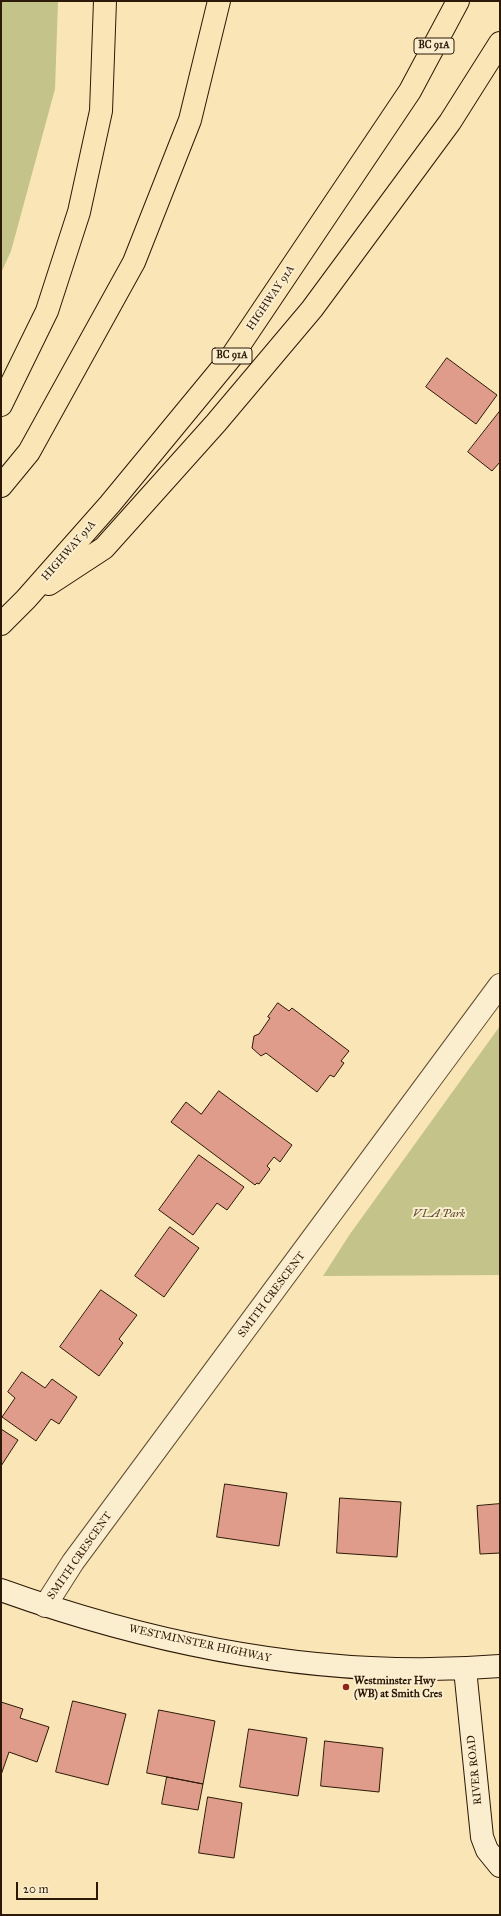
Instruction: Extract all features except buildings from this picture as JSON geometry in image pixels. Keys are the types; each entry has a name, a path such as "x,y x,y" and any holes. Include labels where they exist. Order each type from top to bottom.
{"highway":[{"path":"1,405 47,311 79,212 101,111 105,1"},
{"path":"1,486 29,452 134,262 190,120 219,1"},
{"name":"HIGHWAY 91A","path":"1,624 26,599 110,504 232,356 410,91 458,1"},
{"path":"26,599 104,548 216,423 312,309 450,122 500,43"}],"street":[{"name":"SMITH CRESCENT","path":"45,1606 73,1562 500,985"},
{"name":"WESTMINSTER HIGHWAY","path":"1,1590 45,1606 144,1634 253,1657 348,1667 465,1669 500,1666"},
{"name":"RIVER ROAD","path":"465,1669 482,1837 487,1850 500,1866"}],"green space":[{"path":"1,1 58,1 55,89 11,251 1,273"},
{"name":"VLA Park","path":"500,1026 500,1275 323,1276 350,1234"}],"place":[{"name":"Westminster Hwy (WB) at Smith Cres","path":"346,1687"}]}
